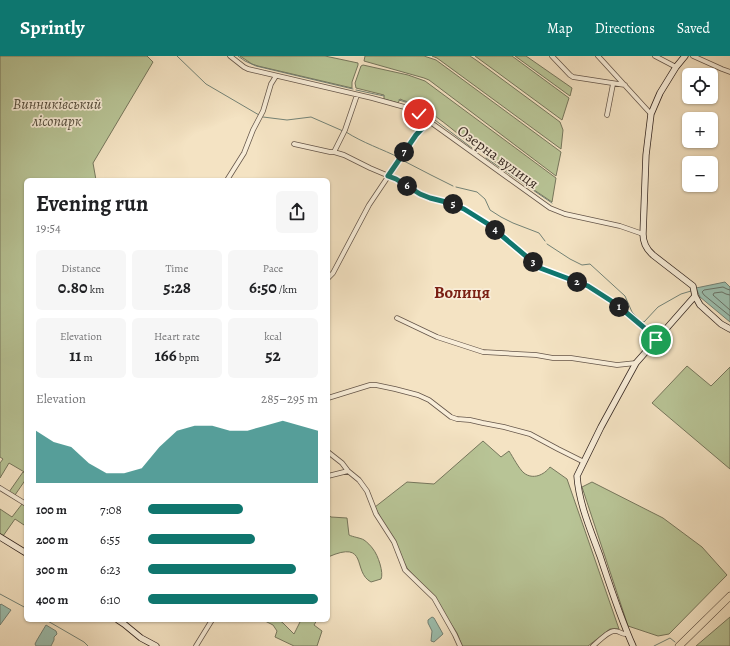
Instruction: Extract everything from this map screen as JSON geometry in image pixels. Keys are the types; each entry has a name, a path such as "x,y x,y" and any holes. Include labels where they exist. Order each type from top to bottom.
{"highway":[{"path":"679,646 730,596"}],"street":[{"name":"Озерна вулиця","path":"230,56 244,67 408,108 550,208 565,214 620,226 643,234"},
{"path":"552,56 573,77 625,85"},
{"path":"598,56 651,114"},
{"path":"655,56 676,67"},
{"path":"685,56 676,67 660,93 651,114 646,155 643,234 648,250 694,291 700,305 721,324 730,329"},
{"path":"693,56 730,72"},
{"path":"228,178 244,153 253,130 263,111 271,84 276,76"},
{"path":"607,115 613,84"},
{"path":"334,152 345,130 357,95"},
{"path":"330,276 369,205 416,135 428,122"},
{"path":"294,144 344,155 396,179 425,196 464,209 488,224 540,268 588,286 616,304 648,331 656,340"},
{"path":"633,646 627,634 583,508 577,476 601,427 636,364 694,291"},
{"path":"398,318 437,337 483,352 536,355 553,358 571,358 617,365 636,364"},
{"path":"330,397 370,385 395,388 429,400 451,417 504,427 530,434 584,462"},
{"path":"330,454 359,480 367,491 376,514 394,542 406,570 434,598 460,646"},
{"path":"330,476 348,471"},
{"path":"0,488 24,503"},
{"path":"0,537 24,552"},
{"path":"126,622 141,638 156,646"},
{"path":"196,646 211,622"},
{"path":"593,646 611,631 627,634"}],"green space":[{"name":"Винниківський лісопарк","path":"0,56 147,56 153,62 93,163 96,178 24,178 24,472 9,463 0,478 0,463 3,459 0,457"},
{"path":"240,56 325,56 358,63 358,65 352,82 352,88 258,66"},
{"path":"365,56 424,56 436,60 561,152 556,176 429,80 364,61"},
{"path":"432,56 470,56 476,60 560,122 563,130 561,149 437,58"},
{"path":"475,56 512,56 569,98 562,120"},
{"path":"515,56 526,56 572,88 570,96"},
{"path":"363,65 408,75 425,81 556,178 552,202 422,108 400,99 398,103 384,99 384,95 356,88 355,83 361,66"},
{"path":"687,366 711,386 730,367 730,469 652,403"},
{"path":"483,441 501,457 509,451 520,469 527,475 538,476 550,467 567,479 619,629 610,629 588,646 462,646 457,633 434,598 407,568 375,507 407,482 434,484"},
{"path":"24,473 24,482 15,495 9,492"},
{"path":"592,482 663,518 702,547 727,575 669,634 658,636 628,626 582,487"},
{"path":"22,504 24,505 24,525 15,519 3,536 0,534 0,509 12,517"},
{"path":"330,516 347,518 349,535 363,539 371,547 377,555 380,564 382,573 381,579 371,582 365,577 355,554 341,552 330,556"},
{"path":"730,617 730,646 696,646"},
{"path":"267,622 282,622 294,634 300,622 316,622 314,625 322,631 317,646 294,646 275,637 277,631 273,625"}],"water":[{"path":"725,282 730,287 730,322 700,297 696,288"},
{"path":"1,604 11,610 0,625 0,605"},
{"path":"432,617 443,634 434,642 431,641 432,631 428,623 428,620"},
{"path":"46,625 56,631 57,634 54,637 51,646 36,646 35,644"}],"waterway":[{"path":"177,56 206,84 259,115"},
{"path":"238,56 256,66 353,89"},
{"path":"356,90 384,96"},
{"path":"399,100 415,105 472,148"},
{"path":"263,117 287,120 311,117 343,131"},
{"path":"346,132 366,143 400,158"},
{"path":"486,158 552,203"},
{"path":"402,160 453,186"},
{"path":"456,187 477,192 485,199 490,210 513,223 539,233 545,241"},
{"path":"547,244 582,265 590,264 625,296 632,312 642,322 644,322 658,307 681,294 691,291"},
{"path":"0,594 24,607"},
{"path":"49,622 84,642 88,646"},
{"path":"654,646 670,638 675,642"}],"district":[{"name":"Волиця","path":"462,292"}],"route":[{"path":"419,114 428,122 416,135 388,176 396,179 420,194 464,209 488,224 540,268 588,286 616,304 648,331 656,340"}]}
